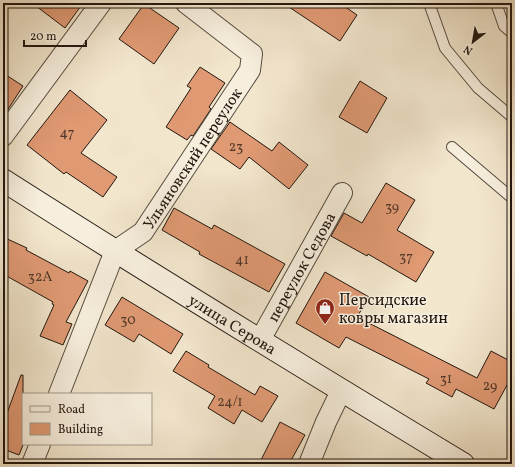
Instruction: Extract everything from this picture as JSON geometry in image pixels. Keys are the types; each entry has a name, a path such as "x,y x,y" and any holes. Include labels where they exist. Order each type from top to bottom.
{"main road":[{"name":"улица Серова","path":"3,180 341,391 463,464"}],"street":[{"path":"3,136 101,3"},
{"name":"Ульяновский переулок","path":"115,251 143,232 250,70 252,54 186,3"},
{"name":"переулок Седова","path":"260,340 342,193"},
{"path":"59,393 115,251"},
{"path":"309,464 326,422 341,391"},
{"path":"32,464 40,445"}],"lane":[{"path":"428,3 445,48 478,88 512,117"},
{"path":"496,3 504,26 512,33"},
{"path":"452,147 512,198"}],"building":[{"path":"32,3 83,3 65,28"},
{"path":"283,3 340,3 357,15 340,41"},
{"path":"144,4 179,28 154,64 119,39"},
{"path":"200,67 225,83 209,107 211,109 193,136 191,135 187,140 166,127 191,88 187,86"},
{"path":"3,73 23,86 3,117"},
{"path":"360,81 387,98 367,133 339,117"},
{"path":"70,90 107,120 81,153 117,177 103,197 66,172 64,174 27,145"},
{"path":"230,122 272,151 279,142 308,165 289,189 249,157 240,169 211,149"},
{"path":"386,183 415,200 397,230 434,252 416,282 368,254 367,256 331,236 344,213 362,223"},
{"path":"174,208 212,229 214,225 285,264 269,292 199,254 200,252 162,230"},
{"path":"3,237 27,248 26,250 69,273 70,271 88,281 66,322 72,324 63,345 40,336 54,305 52,304 53,302 3,274"},
{"path":"325,272 369,297 357,317 477,378 491,351 512,362 512,376 494,409 456,389 452,397 426,383 429,379 346,337 339,348 296,323"},
{"path":"122,297 183,334 171,354 139,334 134,342 105,325"},
{"path":"186,351 209,365 208,367 255,395 260,386 278,396 262,422 242,410 234,424 208,408 215,396 173,371"},
{"path":"21,375 23,375 23,445 19,455 3,449 3,414 6,416"},
{"path":"280,422 305,435 289,464 259,464"}],"place":[{"name":"Персидские ковры магазин","path":"325,325"}]}
